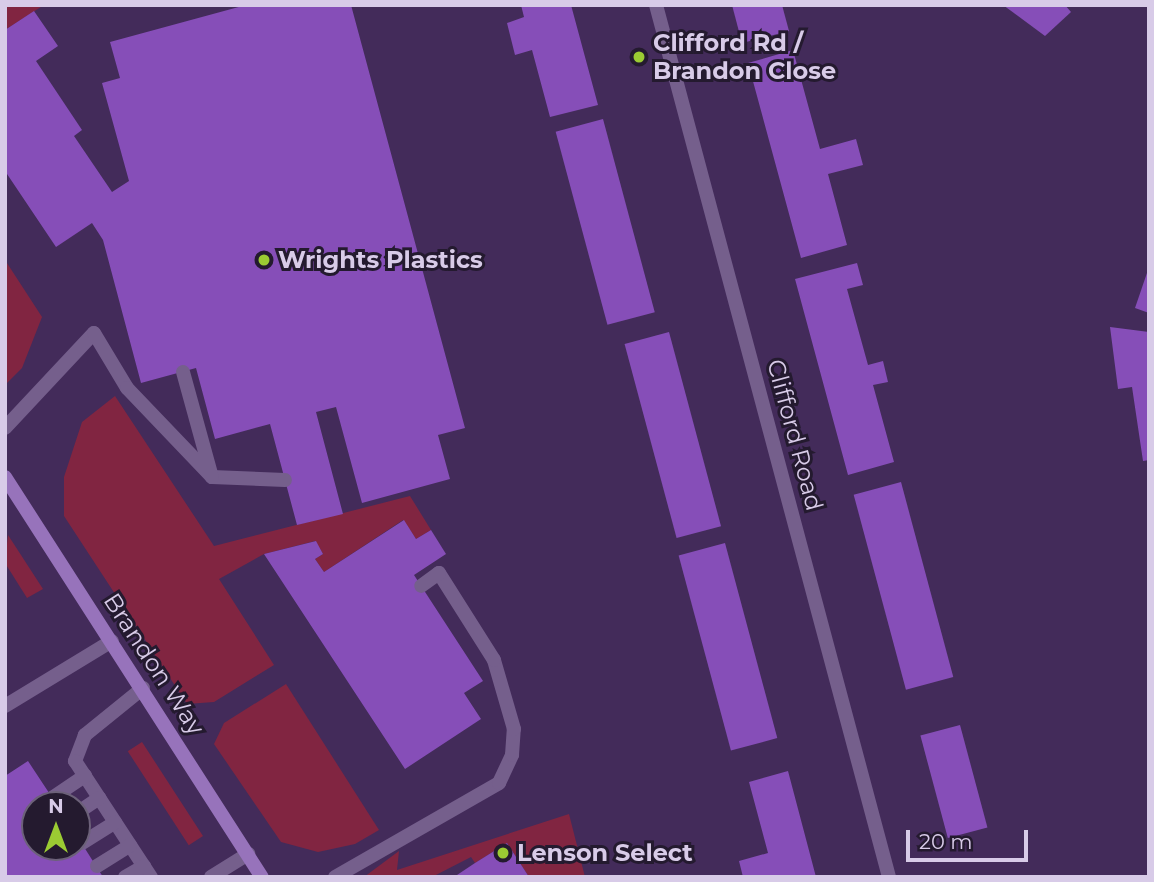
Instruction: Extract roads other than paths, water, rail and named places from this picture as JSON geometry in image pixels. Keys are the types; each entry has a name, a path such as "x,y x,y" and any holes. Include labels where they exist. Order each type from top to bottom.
{"street":[{"name":"Clifford Road","path":"656,5 889,877"},
{"path":"5,428 94,333 127,388 212,477 285,480"},
{"path":"183,372 212,477"},
{"name":"Brandon Way","path":"5,478 143,688 262,877"},
{"path":"335,877 499,783 512,755 514,729 494,660 439,573 421,586"},
{"path":"5,706 112,641"},
{"path":"125,877 147,871 75,761 85,735 143,688"},
{"path":"62,791 85,776"},
{"path":"91,804 100,798"},
{"path":"91,837 115,822"},
{"path":"97,866 130,845"},
{"path":"211,877 248,854"}],"place":[{"name":"Clifford Rd / Brandon Close","path":"639,57"},
{"name":"Wrights Plastics","path":"264,260"},
{"name":"Lenson Select","path":"503,853"}]}
